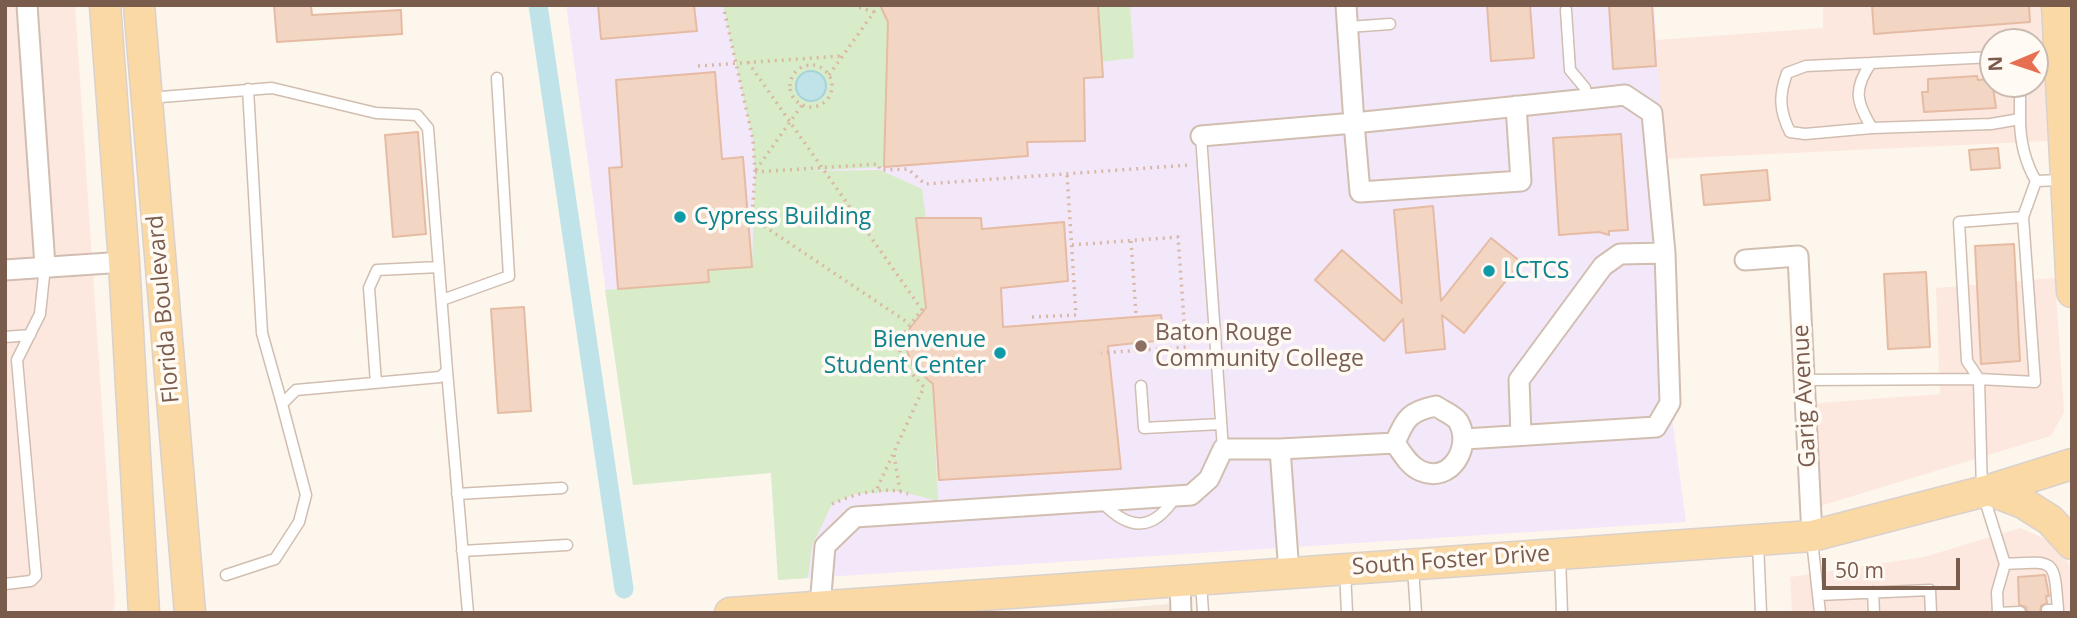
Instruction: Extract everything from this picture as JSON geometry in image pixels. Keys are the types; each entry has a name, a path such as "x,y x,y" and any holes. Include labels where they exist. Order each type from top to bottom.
{"main road":[{"name":"Florida Boulevard","path":"106,5 144,613"},
{"name":"Florida Boulevard","path":"139,5 190,613"},
{"path":"2049,43 2057,5"},
{"path":"2048,98 2051,180 2072,292"},
{"name":"South Foster Drive","path":"730,613 820,606 921,606 1190,579 1812,536 1986,491 2072,464"},
{"path":"1986,491 2023,503 2050,520 2072,544"}],"street":[{"path":"27,5 45,266"},
{"path":"1346,5 1360,192 1521,181 1516,106"},
{"path":"1201,136 1625,95 1652,113 1665,253 1670,403 1656,427 1465,439"},
{"path":"1521,435 1519,380 1603,266 1620,254 1665,253"},
{"name":"Garig Avenue","path":"1745,260 1798,256 1812,536"},
{"path":"5,270 124,262"},
{"path":"1436,407 1457,419 1465,439 1459,460 1442,472 1422,472 1407,461 1395,443 1402,426 1417,410 1436,407"},
{"path":"820,606 825,545 855,517 1191,495 1209,479 1223,449 1395,443"},
{"path":"1280,449 1289,573"},
{"path":"1181,613 1190,579"}],"lane":[{"path":"1566,10 1570,70 1584,88 1587,99"},
{"path":"1348,27 1390,24"},
{"path":"1979,58 1806,65 1787,73 1780,93 1782,116 1790,132 1805,134 1872,128 1992,124 2020,119"},
{"path":"1871,63 1861,78 1858,94 1860,108 1872,128"},
{"path":"442,300 509,276 497,78"},
{"path":"146,98 272,88 376,113 417,115 428,128 468,613"},
{"path":"226,575 275,559 299,522 306,495 262,333 248,89"},
{"path":"1804,380 1979,379 2035,382 2023,217 2051,180 2026,164 2020,133 2020,98"},
{"path":"1201,136 1223,449"},
{"path":"2020,612 1998,613 1997,592 2005,564 1986,491 1979,379 1967,362 1959,222 2023,217"},
{"path":"5,584 31,581 36,576 32,533 24,509 22,485 26,462 19,438 12,368 42,306 45,266"},
{"path":"376,383 369,288 377,270 439,267"},
{"path":"5,337 30,335"},
{"path":"282,404 296,390 440,377 447,371"},
{"path":"1141,386 1144,428 1221,424"},
{"path":"14,464 26,462"},
{"path":"457,494 562,488"},
{"path":"21,534 32,533"},
{"path":"1812,536 1820,613"},
{"path":"1758,539 1761,613"},
{"path":"462,551 567,545"},
{"path":"1560,553 1562,613"},
{"path":"2005,564 2048,563 2055,573 2054,611 2072,609"},
{"path":"1413,564 1416,613"},
{"path":"1344,569 1347,613"},
{"path":"1190,579 1203,613"},
{"path":"1819,595 1930,590 1931,613"},
{"path":"1873,592 1874,613"}],"path":[{"path":"723,5 753,140 755,172 752,218 910,324"},
{"path":"829,75 874,12 852,5"},
{"path":"698,66 841,56"},
{"path":"809,58 813,65 829,75 832,88 827,100 816,107 802,105 792,95 791,81 799,69 813,65"},
{"path":"748,62 922,310 901,334 899,350 906,367 924,387 875,492"},
{"path":"755,172 802,105"},
{"path":"755,172 878,164 880,170 908,169 925,184 1191,165"},
{"path":"1031,317 1076,315 1067,174"},
{"path":"1072,245 1178,237 1186,347 1101,353"},
{"path":"1131,241 1136,314"},
{"path":"1168,327 1185,326"},
{"path":"894,452 900,491"}],"shaded area":[{"path":"5,5 75,5 115,602 113,613 5,613"},
{"name":"Baton Rouge Community College","path":"566,5 1654,5 1664,159 1670,403 1686,522 778,580 771,473 633,485"},
{"path":"1823,5 2048,5 2048,28 1979,28 1979,98 2048,98 2048,141 1664,159 1656,40 1823,28"},
{"path":"2055,278 2064,412 2051,436 1810,509 1805,404 1940,394 1936,288"},
{"path":"2020,528 2057,544 2072,569 2072,613 1792,613 1790,577 1924,557"},
{"path":"1191,602 1192,613 1064,613"}],"green space":[{"name":"Bienvenue Student Center","path":"723,5 880,5 888,22 884,167 804,171 880,170 922,189 926,218 916,219 926,308 913,367 926,378 932,379 938,501 899,491 855,494 832,504 812,546 808,578 778,580 771,473 633,485 605,290 709,282 708,270 752,267 755,172 753,140"},
{"path":"1098,5 1130,5 1134,58 1101,62"}],"water":[{"path":"811,71 817,72 825,80 825,92 817,100 811,101 805,100 797,92 796,86 797,80 805,72"}],"building":[{"path":"274,5 311,5 312,15 401,10 402,34 277,42"},
{"path":"598,5 694,5 697,31 601,39"},
{"path":"880,5 1098,5 1103,77 1084,78 1085,141 1027,142 1028,156 884,167 888,22"},
{"path":"1487,5 1530,5 1534,58 1491,61"},
{"path":"1609,5 1652,5 1656,66 1613,69"},
{"path":"1872,5 2029,5 2030,22 1874,34"},
{"name":"Cypress Building","path":"715,72 722,159 743,157 752,267 708,270 709,282 618,289 609,168 622,167 616,80"},
{"path":"1977,76 1979,98 1995,98 1996,108 1924,112 1922,92 1928,92 1928,79"},
{"path":"418,132 426,234 393,237 385,135"},
{"path":"1621,134 1628,230 1609,231 1609,235 1599,232 1559,235 1553,138"},
{"path":"1998,148 2000,168 1971,170 1969,150"},
{"path":"1767,170 1770,200 1704,205 1701,175"},
{"name":"LCTCS","path":"1433,206 1441,301 1491,238 1521,262 1464,333 1442,315 1445,349 1406,353 1403,319 1384,341 1315,280 1342,250 1402,303 1394,210"},
{"name":"Bienvenue Student Center","path":"916,218 981,218 982,229 1064,222 1068,281 1001,288 1003,327 1161,315 1165,340 1108,346 1121,469 939,480 933,384 913,367 905,345 910,328 926,308"},
{"path":"2014,244 2020,361 1981,364 1975,246"},
{"path":"1926,272 1930,347 1888,349 1884,274"},
{"path":"524,307 531,411 498,413 491,309"},
{"path":"2045,575 2049,596 2046,596 2047,603 2041,606 2040,613 2027,613 2026,607 2019,605 2018,577"}],"waterway":[{"path":"538,5 624,589"}],"place":[{"name":"Cypress Building","path":"680,217"},
{"name":"LCTCS","path":"1489,271"},
{"name":"Baton Rouge Community College","path":"1141,346"},
{"name":"Bienvenue Student Center","path":"1000,353"}]}
